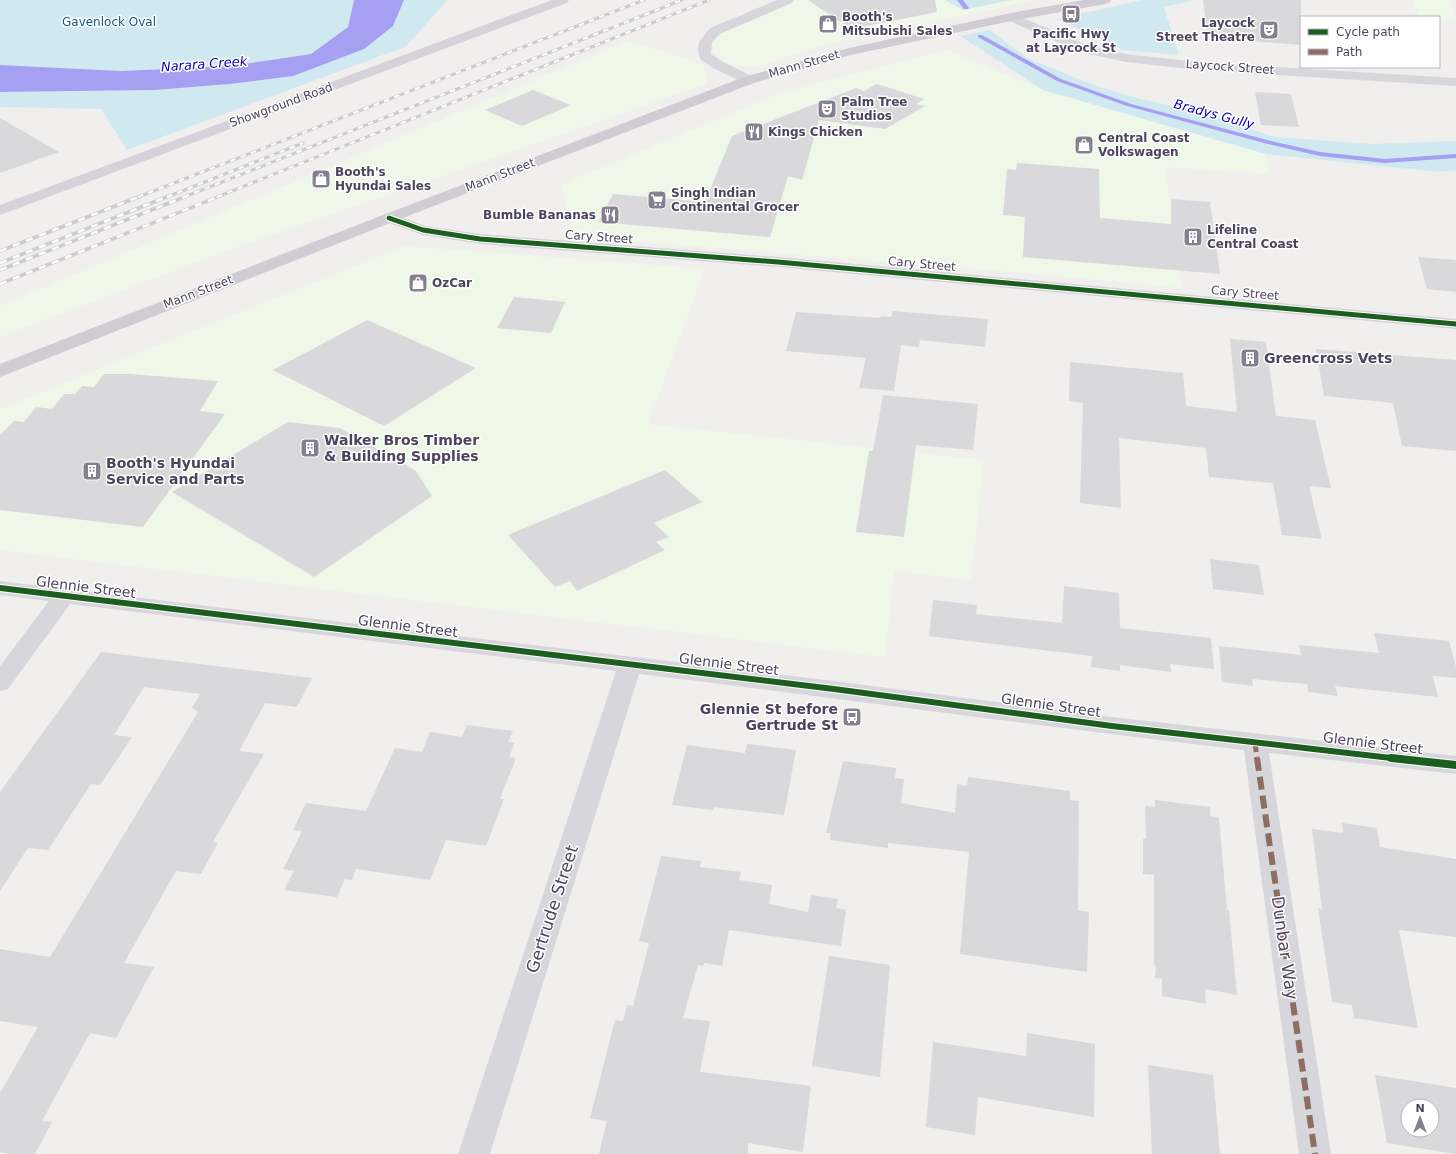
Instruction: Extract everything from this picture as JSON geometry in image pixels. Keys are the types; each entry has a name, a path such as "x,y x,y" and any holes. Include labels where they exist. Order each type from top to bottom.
{"main road":[{"name":"Mann Street","path":"1011,17 1074,0"},
{"name":"Mann Street","path":"0,371 389,218 749,80 848,52 1011,17 1105,0"}],"street":[{"name":"Showground Road","path":"0,210 563,0"},
{"path":"749,80 718,65 705,56 703,44 715,31 788,0"},
{"name":"Laycock Street","path":"1011,17 1085,49 1126,58 1206,66 1456,82"},
{"name":"Cary Street","path":"389,218 423,230 480,239 778,262 1456,324"},
{"name":"Glennie Street","path":"0,588 834,689 1112,726 1456,765"},
{"path":"0,684 64,596"},
{"name":"Gertrude Street","path":"474,1154 630,665"},
{"name":"Dunbar Way","path":"1255,742 1315,1154"}],"shaded area":[{"path":"354,0 404,0 393,26 364,49 293,76 230,84 155,90 0,92 0,65 121,71 231,66 311,54 348,27"},
{"path":"797,0 1035,0 824,45 760,66 737,67 719,58 713,45 720,32"},
{"path":"1412,0 1450,0 1456,15 1456,20 1440,19 1440,16 1419,16"},
{"path":"627,41 704,65 707,84 226,251 0,337 0,306"},
{"path":"947,50 1043,90 1266,154 1269,174 1165,167 1182,288 999,271 577,237 560,185 780,93"},
{"path":"405,246 705,269 648,424 984,460 971,580 894,571 885,657 0,550 0,409"}],"green space":[{"name":"Gavenlock Oval","path":"0,0 354,0 348,27 311,54 231,66 121,71 0,65"},
{"path":"404,0 448,0 405,47 127,150 101,109 0,107 0,92 155,90 230,84 293,76"},
{"path":"945,0 1012,0 963,10"},
{"path":"1142,0 1195,0 1164,7 1179,55 1123,50 1057,19"},
{"path":"990,30 1027,58 1088,83 1136,98 1205,113 1274,137 1372,144 1456,141 1456,170 1438,172 1266,154 1043,90 960,36"}],"building":[{"path":"808,0 935,0 937,12 851,29"},
{"path":"1203,0 1301,0 1300,45 1239,40 1237,34 1207,32"},
{"path":"877,84 924,99 916,104 925,106 885,129 819,120 802,180 788,176 770,237 598,222 613,194 705,202 732,136 856,88 864,91"},
{"path":"533,90 571,105 522,126 485,110"},
{"path":"1255,92 1291,94 1299,127 1261,125"},
{"path":"0,118 59,152 0,173"},
{"path":"1017,163 1099,169 1100,218 1171,224 1171,199 1210,202 1220,274 1023,257 1025,217 1003,215 1007,169 1016,170"},
{"path":"1418,257 1456,260 1456,292 1427,289"},
{"path":"514,297 565,302 551,333 497,328"},
{"path":"893,311 988,319 985,347 920,340 919,347 901,345 894,391 859,388 866,358 786,351 796,312 880,318 881,316 891,317"},
{"path":"367,320 476,368 384,426 273,370"},
{"path":"1230,339 1266,342 1276,416 1315,420 1331,488 1309,486 1322,539 1282,535 1273,483 1209,477 1206,448 1119,438 1121,508 1080,503 1083,403 1069,401 1070,362 1183,373 1186,406 1237,412"},
{"path":"1316,349 1456,360 1456,451 1402,446 1393,403 1324,396"},
{"name":"Booth's Hyundai Service and Parts","path":"104,374 130,374 218,381 200,411 225,414 143,527 0,510 0,435 14,421 24,422 36,407 52,409 64,394 75,394 82,386 94,387"},
{"path":"883,395 978,404 973,450 916,445 904,537 856,532 869,451 873,451"},
{"name":"Walker Bros Timber & Building Supplies","path":"288,422 340,428 415,470 432,496 314,577 172,492"},
{"path":"665,470 702,502 654,523 669,537 656,542 665,550 577,591 570,581 555,587 508,535"},
{"path":"1210,559 1259,565 1264,595 1213,589"},
{"path":"1064,586 1119,593 1120,628 1211,638 1214,669 1170,664 1171,672 1120,665 1120,671 1091,667 1092,656 929,636 933,600 977,605 976,614 1062,623"},
{"path":"1374,633 1449,641 1456,667 1456,678 1433,676 1438,697 1335,686 1338,696 1308,692 1307,684 1252,679 1253,686 1222,682 1219,646 1301,655 1299,645 1379,653"},
{"path":"101,652 312,678 297,707 265,703 239,751 264,754 213,842 218,843 201,874 176,871 124,963 154,967 116,1038 90,1033 42,1121 52,1122 35,1154 12,1154 0,1152 0,1093 38,1027 0,1021 0,949 50,957 198,712 192,708 200,694 144,687 114,735 132,737 100,785 91,784 48,850 28,848 0,891 0,792"},
{"path":"467,725 513,731 508,742 515,742 509,757 516,758 500,799 504,799 486,846 446,840 430,880 356,869 352,880 345,879 337,897 284,890 294,871 283,869 302,831 293,830 306,803 366,811 395,748 422,752 430,732 462,737"},
{"path":"747,744 796,750 784,815 714,807 713,810 672,805 687,745 745,753"},
{"path":"843,761 896,768 895,778 904,779 901,803 955,813 957,784 967,786 968,777 1070,791 1070,800 1079,801 1078,910 1089,912 1087,972 960,954 969,852 888,843 888,848 830,840 831,833 826,833"},
{"path":"1155,800 1210,807 1210,816 1219,818 1227,910 1229,910 1237,995 1205,989 1206,1004 1162,996 1162,979 1155,978 1156,965 1154,965 1154,875 1143,874 1143,839 1146,839 1145,806 1155,807"},
{"path":"1342,823 1377,828 1380,847 1456,859 1456,937 1399,930 1418,1028 1354,1018 1352,1005 1332,1002 1318,908 1322,909 1312,829 1343,833"},
{"path":"661,856 701,861 700,867 741,872 739,880 772,885 769,904 808,912 811,895 838,899 836,908 846,910 841,946 729,930 722,966 704,963 703,966 698,965 683,1018 710,1021 700,1072 811,1086 803,1152 748,1143 748,1154 599,1154 607,1121 590,1118 615,1020 623,1021 627,1005 633,1006 649,943 639,941"},
{"path":"829,956 890,965 880,1077 812,1066"},
{"path":"1027,1033 1095,1044 1094,1117 978,1097 975,1135 926,1127 933,1042 1026,1056"},
{"path":"1148,1065 1213,1075 1220,1154 1152,1154"},
{"path":"1375,1075 1456,1088 1456,1154 1387,1143"}],"waterway":[{"name":"Bradys Gully","path":"960,0 966,8"},
{"name":"Bradys Gully","path":"980,36 1059,80 1129,105 1270,143 1320,154 1385,161 1456,156"}],"railway":[{"path":"138,197 644,0"},
{"path":"184,197 682,0"},
{"path":"217,197 709,0"},
{"path":"167,197 303,143"},
{"path":"0,251 141,196"},
{"path":"0,263 169,196"},
{"path":"0,270 187,196"},
{"path":"0,284 220,196"}],"marked path":[{"path":"1255,742 1315,1154"}],"cycle path":[{"path":"389,218 423,230 480,239 778,262 1456,324"},
{"path":"0,588 834,689 1112,726 1456,765"}],"place":[{"name":"Pacific Hwy at Laycock St","path":"1071,14"},
{"name":"Booth's Mitsubishi Sales","path":"828,24"},
{"name":"Laycock Street Theatre","path":"1269,30"},
{"name":"Palm Tree Studios","path":"827,109"},
{"name":"Kings Chicken","path":"754,132"},
{"name":"Central Coast Volkswagen","path":"1084,145"},
{"name":"Booth's Hyundai Sales","path":"321,179"},
{"name":"Singh Indian Continental Grocer","path":"657,200"},
{"name":"Bumble Bananas","path":"610,215"},
{"name":"Lifeline Central Coast","path":"1193,237"},
{"name":"OzCar","path":"418,283"},
{"name":"Greencross Vets","path":"1250,358"},
{"name":"Walker Bros Timber & Building Supplies","path":"310,448"},
{"name":"Booth's Hyundai Service and Parts","path":"92,471"},
{"name":"Glennie St before Gertrude St","path":"852,717"}],"water label":[{"name":"Narara Creek","path":"204,64"}]}
